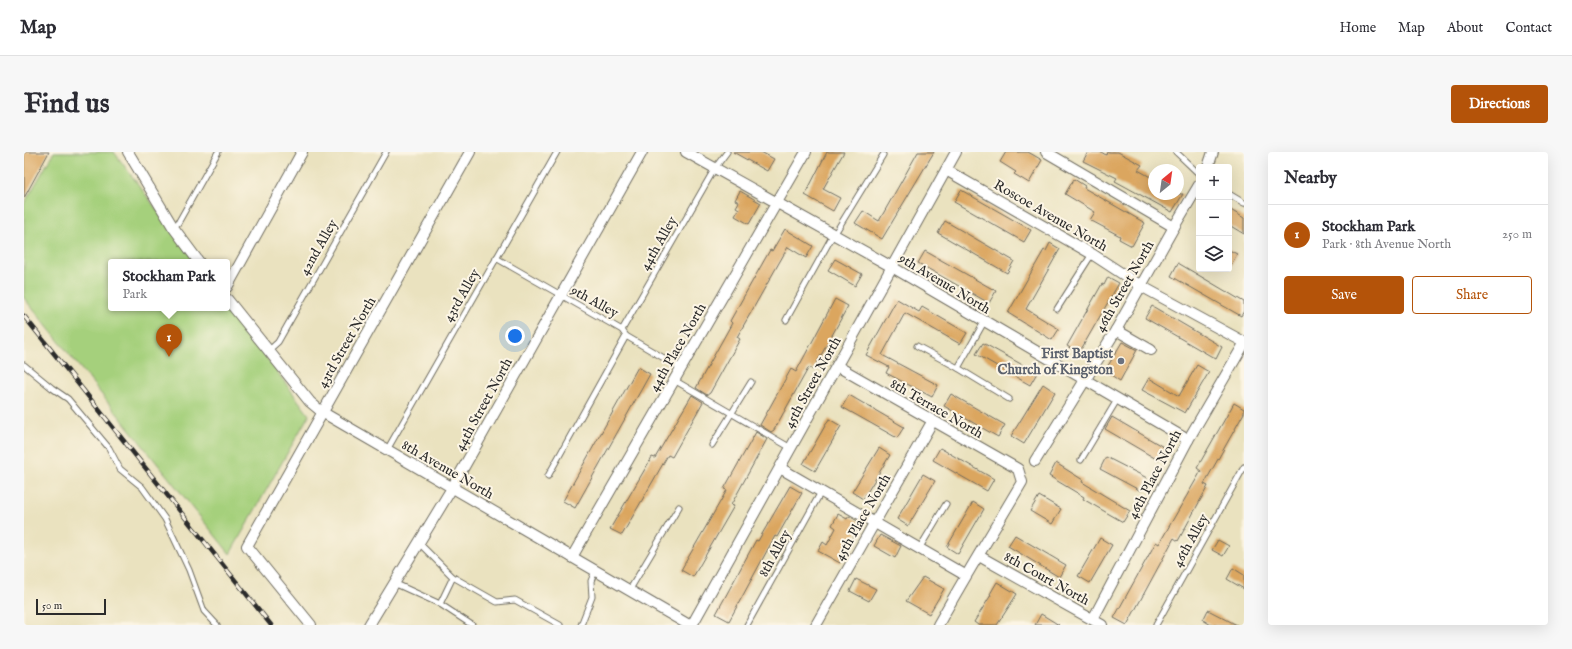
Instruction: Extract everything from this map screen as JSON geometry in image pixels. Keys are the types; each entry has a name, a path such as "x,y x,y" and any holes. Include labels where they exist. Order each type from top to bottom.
{"street":[{"path":"230,282 302,152"},
{"name":"43rd Street North","path":"311,625 247,546 470,152"},
{"name":"44th Street North","path":"369,625 452,488 642,152"},
{"name":"9th Avenue North","path":"686,152 892,267 1084,381 1188,440"},
{"name":"44th Place North","path":"572,556 806,152"},
{"name":"45th Street North","path":"692,625 956,152"},
{"path":"1046,152 1174,227"},
{"path":"1209,164 1213,152"},
{"path":"130,153 173,227 197,259"},
{"name":"Roscoe Avenue North","path":"946,170 1092,254 1141,286 1244,343"},
{"name":"46th Street North","path":"1035,461 1116,330 1196,190"},
{"name":"8th Avenue North","path":"230,303 310,402 322,412 572,556 688,625"},
{"path":"1116,330 1151,350"},
{"name":"46th Place North","path":"1097,622 1188,440 1244,343"},
{"name":"8th Terrace North","path":"836,366 932,422 1018,469 1022,476 1022,482 979,556"},
{"name":"45th Place North","path":"816,625 932,422"},
{"path":"780,468 965,575"},
{"path":"938,625 965,575 979,556"},
{"name":"8th Court North","path":"979,556 1097,622"}],"lane":[{"path":"173,227 178,222 218,152"},
{"name":"42nd Alley","path":"268,351 278,342 386,152"},
{"name":"43rd Alley","path":"387,450 557,152"},
{"name":"44th Alley","path":"622,330 714,168 727,152"},
{"path":"1176,152 1196,171"},
{"path":"786,320 834,235 882,156"},
{"path":"1232,196 1244,203"},
{"path":"1057,309 1092,254"},
{"name":"9th Alley","path":"496,258 560,296 622,330 626,336 681,368"},
{"path":"958,368 984,322"},
{"path":"548,476 626,336"},
{"path":"917,346 958,368 1009,399"},
{"path":"24,365 68,399 109,448 120,469 142,487 152,500 165,518 189,570 204,611 217,625"},
{"path":"674,380 791,448"},
{"path":"712,445 751,382"},
{"path":"1081,460 1117,400"},
{"name":"46th Alley","path":"1156,625 1244,467"},
{"name":"8th Alley","path":"747,625 821,492"},
{"path":"919,549 946,504"},
{"path":"629,591 679,507"},
{"path":"419,543 453,577 496,602 515,600 560,625"},
{"path":"581,625 592,598 591,581 595,571"},
{"path":"440,604 453,577"},
{"path":"394,583 440,604 472,625"}],"green space":[{"path":"54,152 114,152 194,259 108,259 108,311 230,311 230,308 309,415 230,554 24,298 24,204"}],"building":[{"path":"24,152 49,152 24,198"},
{"path":"733,152 761,152 774,159 767,171"},
{"path":"827,152 844,152 823,189 840,198 833,211 805,195"},
{"path":"918,152 934,152 882,239 855,223 863,211 879,221"},
{"path":"1006,152 1028,152 1042,160 1029,183 1014,174 1016,172 1000,162"},
{"path":"1088,152 1101,152 1106,155 1107,152 1118,152 1142,165 1138,170 1148,176 1148,199 1115,181 1117,178 1083,161"},
{"path":"1074,179 1085,186 1084,188 1145,223 1132,246 1119,239 1120,236 1090,220 1095,212 1065,194"},
{"path":"961,190 1031,230 1024,242 954,202"},
{"path":"740,191 761,203 749,224 735,216 739,209 736,207 739,202 735,200"},
{"path":"1150,200 1179,200 1172,212"},
{"path":"1232,211 1244,218 1244,234 1232,227"},
{"path":"945,221 1014,261 1007,273 938,233"},
{"path":"785,229 813,246 806,258 788,247 737,337 740,339 710,393 707,395 696,388 732,323 730,321 770,250 772,251"},
{"path":"1050,243 1060,249 1026,309 1059,329 1052,340 1008,313 1044,250 1046,251"},
{"path":"925,251 996,291 989,303 918,263"},
{"path":"1232,252 1237,254 1232,263"},
{"path":"835,259 862,274 855,286 828,270"},
{"path":"1178,263 1244,302 1244,311 1241,316 1171,276"},
{"path":"1108,277 1119,283 1079,353 1067,346 1102,284 1104,285"},
{"path":"835,299 848,306 813,370 809,367 774,430 771,432 760,425 791,369 796,372"},
{"path":"897,299 919,312 922,307 967,333 960,344 905,313 882,355 938,385 932,397 886,373 889,367 866,355"},
{"path":"1152,306 1222,347 1216,359 1145,318"},
{"name":"First Baptist Church of Kingston","path":"1122,342 1137,350 1120,381 1105,371"},
{"path":"983,343 1037,373 1030,385 976,354"},
{"path":"1197,365 1209,372 1185,413 1142,390 1149,378 1179,396"},
{"path":"638,367 650,374 575,508 563,501"},
{"path":"1043,384 1055,392 1024,444 1011,436"},
{"path":"951,394 1005,425 998,437 944,406"},
{"path":"692,395 703,402 672,457 668,455 622,535 610,529 652,457 655,458"},
{"path":"849,395 904,427 897,438 842,407"},
{"path":"1234,403 1244,409 1244,413 1204,484 1208,486 1178,541 1174,538 1127,625 1114,618 1156,542 1159,544 1201,471 1197,468"},
{"path":"1112,417 1165,448 1158,460 1105,429"},
{"path":"829,419 841,426 815,471 803,464"},
{"path":"756,432 767,439 731,505 734,506 693,577 681,570 727,490 724,489"},
{"path":"879,448 890,455 863,499 852,492"},
{"path":"940,448 994,479 987,491 933,460"},
{"path":"1106,457 1147,478 1141,491 1100,469"},
{"path":"1056,463 1083,480 1082,482 1130,511 1123,522 1083,499 1084,497 1049,476"},
{"path":"923,474 935,481 908,526 897,519"},
{"path":"790,486 802,493 777,537 775,536 729,621 716,614 756,540 758,541"},
{"path":"1039,496 1061,509 1052,524 1030,511"},
{"path":"973,502 984,509 958,554 947,547"},
{"path":"838,514 847,519 849,516 861,523 840,563 818,551 823,542 827,545 836,528 832,525"},
{"path":"880,535 901,546 895,558 874,546"},
{"path":"1015,535 1066,565 1059,577 1008,546"},
{"path":"1100,538 1112,545 1090,583 1078,576"},
{"path":"1218,540 1229,546 1223,556 1212,550"},
{"path":"1233,568 1244,575 1244,589 1227,579"},
{"path":"923,577 944,589 929,614 906,601"},
{"path":"856,579 876,589 869,601 850,591"},
{"path":"997,582 1017,594 997,625 978,625 974,622 991,595 990,594"},
{"path":"1208,610 1237,625 1211,625 1203,620"},
{"path":"1041,614 1059,625 1035,625"}],"railway":[{"path":"24,316 271,625"}],"place":[{"name":"Stockham Park","path":"169,357"},
{"name":"First Baptist Church of Kingston","path":"1121,361"}]}
